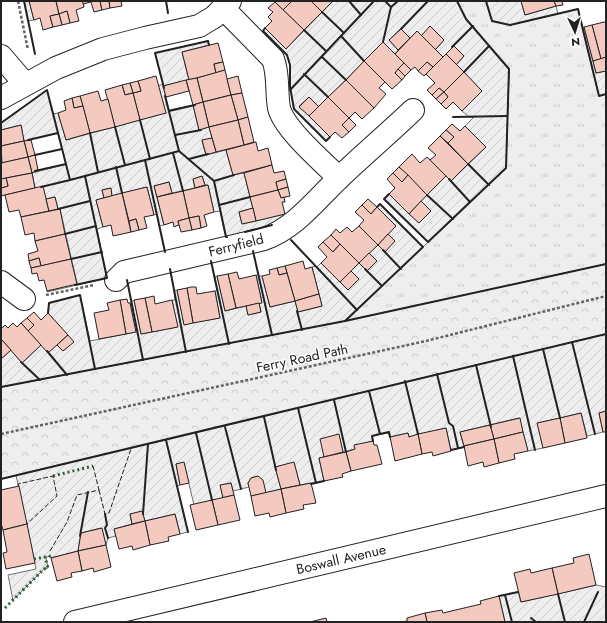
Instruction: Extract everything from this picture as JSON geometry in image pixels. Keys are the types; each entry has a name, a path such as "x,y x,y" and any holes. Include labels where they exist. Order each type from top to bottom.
{"street":[{"path":"1,98 62,65 103,48 199,26 210,20 227,4 273,59 276,68 280,109 286,124 339,178"},
{"path":"6,62 25,84"},
{"name":"Ferryfield","path":"116,280 124,272 273,236 291,224 413,110"},
{"path":"1,282 24,299"},
{"name":"Boswall Avenue","path":"75,622 606,496"}],"path":[{"path":"6,62 29,56 18,1"},
{"path":"24,299 116,280"},
{"name":"Ferry Road Path","path":"1,434 426,341 606,296"}],"green space":[{"path":"24,1 29,1 34,20 28,21"},
{"path":"333,1 457,1 466,19 509,69 506,168 428,242 384,199 389,194 419,223 431,211 421,201 446,176 451,181 486,147 465,126 474,117 469,117 462,111 482,91 456,65 464,56 454,46 443,57 435,50 444,40 430,27 421,36 417,32 410,38 400,29 389,40 398,50 395,54 383,42 319,107 309,97 299,106 330,137 326,141 294,109 290,87 290,65 287,55 263,31 265,28 286,49"},
{"path":"457,1 486,1 492,21 510,25 578,9 599,95 606,94 606,264 345,321 506,168 509,69 466,19"},
{"path":"486,1 521,1 525,15 556,6 558,14 510,25 492,21"},
{"path":"584,27 596,73 606,71 606,94 599,96 582,28"},
{"path":"208,41 209,45 182,52 189,80 163,86 169,110 193,105 199,130 209,127 212,138 202,141 206,155 226,150 233,175 244,173 253,208 239,212 242,224 285,214 279,223 226,237 220,211 214,212 208,185 205,185 202,176 193,179 195,188 172,193 169,182 154,186 164,225 159,226 157,214 154,215 147,187 112,196 110,188 102,190 104,198 96,200 103,227 97,229 107,278 47,292 77,283 60,209 58,209 55,197 46,199 35,188 32,173 66,164 58,133 24,141 21,125 1,130 1,123 47,90 53,114 58,113 66,140 165,113 158,86 163,84 155,53"},
{"path":"380,204 423,247 345,321 1,387 1,359 11,350 22,363 41,345 57,345 63,351 73,342 48,313 49,303 80,295 90,341 135,332 130,303 134,300 141,334 177,327 172,300 175,300 174,291 177,290 184,324 220,318 214,277 217,276 225,311 246,306 248,315 261,312 259,303 262,302 256,275 262,276 270,307 295,301 298,312 322,306 312,267 317,267 321,263 349,289 359,279 351,271 359,263 367,271 377,261 369,253 378,245 385,251 395,241 388,234 396,226 377,207"},
{"path":"606,264 606,334 1,479 1,387 345,321"},
{"path":"606,334 606,411 599,413 603,432 587,436 581,413 538,423 543,448 528,451 519,418 460,432 464,447 451,450 446,428 409,437 408,433 390,437 388,433 372,436 373,441 355,449 343,452 339,435 324,457 319,458 324,481 300,485 294,463 275,467 281,489 266,493 258,476 251,478 248,483 249,487 233,491 231,483 221,485 223,498 194,505 184,463 176,464 180,485 177,486 188,532 180,534 175,514 145,521 142,512 130,514 132,524 114,529 116,536 108,538 106,545 101,528 81,533 78,551 51,558 51,556 46,557 48,568 44,569 13,600 8,575 36,569 16,475"},
{"path":"596,585 606,587 606,622 505,622 499,596 518,592 521,602"}],"building":[{"path":"29,1 56,1 59,14 50,16 53,27 43,30 40,18 34,20"},
{"path":"56,1 83,1 84,7 76,10 79,21 70,23 67,11 59,14"},
{"path":"83,1 100,1 102,10 94,12 91,2 83,4"},
{"path":"100,1 109,1 110,8 102,10"},
{"path":"109,1 121,1 122,6 110,8"},
{"path":"292,1 283,10 275,2"},
{"path":"292,1 311,1 322,12 304,30 283,10"},
{"path":"311,1 333,1 322,12"},
{"path":"521,1 554,1 556,6 525,15"},
{"path":"554,1 562,1 563,5 556,6"},
{"path":"275,2 304,30 286,49 265,28 272,21 268,17 273,12 268,8"},
{"path":"67,11 70,23 62,25 59,14"},
{"path":"59,14 62,25 53,27 50,16"},
{"path":"606,22 606,57 601,59 592,25"},
{"path":"592,25 601,59 593,61 584,27"},
{"path":"430,26 444,40 435,50 421,36"},
{"path":"401,29 410,38 398,50 389,40"},
{"path":"417,31 443,57 433,67 427,62 418,71 415,67 411,70 395,54"},
{"path":"383,42 404,63 395,73 402,80 392,89 364,61"},
{"path":"218,43 223,62 214,64 216,73 189,80 182,52"},
{"path":"454,46 464,56 456,65 446,54"},
{"path":"446,54 464,72 444,92 439,88 432,95 427,90 435,83 426,74"},
{"path":"606,57 606,71 596,73 593,61"},
{"path":"364,61 385,82 379,88 386,94 374,108 346,80"},
{"path":"223,62 225,70 216,73 214,64"},
{"path":"427,62 433,67 424,76 418,71"},
{"path":"404,63 411,70 405,76 398,69"},
{"path":"398,69 405,76 402,80 395,73"},
{"path":"225,70 231,95 203,102 197,78"},
{"path":"464,72 482,91 462,111 453,102 446,109 441,104 448,97 444,92"},
{"path":"156,76 166,113 140,120 133,93 141,91 138,81"},
{"path":"238,76 242,93 231,95 227,79"},
{"path":"197,78 203,102 193,105 186,80"},
{"path":"186,80 189,91 166,97 163,86"},
{"path":"346,80 374,108 362,119 355,112 349,118 328,97"},
{"path":"138,81 141,91 133,93 130,83"},
{"path":"130,83 133,93 125,95 122,85"},
{"path":"122,85 125,95 133,93 140,120 115,127 105,90"},
{"path":"439,88 444,92 436,99 432,95"},
{"path":"98,91 101,101 108,99 115,127 90,133 80,96"},
{"path":"444,92 448,97 441,104 436,99"},
{"path":"242,93 248,117 238,120 231,95"},
{"path":"231,95 238,120 209,127 203,102"},
{"path":"80,96 83,106 74,108 72,98"},
{"path":"309,97 319,107 309,116 299,107"},
{"path":"328,97 349,118 342,125 349,132 342,138 335,132 330,137 309,116"},
{"path":"72,98 74,108 83,106 90,133 66,140 58,113 66,110 64,101"},
{"path":"203,102 209,127 199,130 193,105"},
{"path":"248,117 254,142 244,145 238,120"},
{"path":"349,118 356,125 349,132 342,125"},
{"path":"238,120 244,145 216,152 209,127"},
{"path":"452,124 460,131 465,126 486,147 468,164 448,143 454,137 446,130"},
{"path":"21,125 24,141 1,146 1,130"},
{"path":"446,130 454,137 448,143 440,136"},
{"path":"440,136 468,164 451,181 430,160 436,155 428,148"},
{"path":"212,138 216,152 206,155 202,140"},
{"path":"31,140 35,155 28,157 24,141"},
{"path":"24,141 28,157 2,163 1,146"},
{"path":"256,142 258,151 268,148 272,165 233,175 226,150"},
{"path":"412,154 420,163 427,157 446,176 427,195 399,167"},
{"path":"35,155 38,170 32,173 28,157"},
{"path":"28,157 32,173 1,179 1,163"},
{"path":"272,165 274,173 284,171 286,179 276,182 278,190 250,197 244,173"},
{"path":"399,167 408,175 402,182 393,173"},
{"path":"32,173 35,188 1,196 1,188 8,186 6,178"},
{"path":"393,173 402,182 408,175 427,195 409,214 389,194 395,188 387,179"},
{"path":"202,176 205,185 195,188 193,179"},
{"path":"6,178 8,186 1,188 1,179"},
{"path":"286,179 288,187 278,190 276,182"},
{"path":"169,182 172,193 157,197 154,186"},
{"path":"208,185 214,212 204,215 207,226 201,228 199,216 189,218 183,191"},
{"path":"43,186 49,211 21,217 19,210 9,212 5,195"},
{"path":"147,187 154,215 144,217 147,228 139,230 136,219 129,221 122,193"},
{"path":"288,187 290,196 281,198 278,190"},
{"path":"111,188 112,196 104,198 102,190"},
{"path":"278,190 281,198 284,197 285,202 282,202 285,214 256,221 250,197"},
{"path":"183,191 189,218 178,221 179,225 174,227 173,222 164,225 157,197"},
{"path":"122,193 131,232 113,236 111,225 103,227 96,200"},
{"path":"55,197 58,209 49,211 46,199"},
{"path":"368,199 377,207 371,214 362,205"},
{"path":"421,201 431,211 419,223 409,214"},
{"path":"362,205 371,214 377,207 396,226 378,245 359,226 364,220 355,212"},
{"path":"253,208 256,221 242,224 239,212"},
{"path":"60,209 65,234 35,241 34,233 25,235 21,217"},
{"path":"199,216 201,228 192,230 189,218"},
{"path":"189,218 192,230 181,232 178,221"},
{"path":"136,219 139,230 131,232 129,221"},
{"path":"359,226 378,245 359,263 331,235 336,229 340,233 347,227 352,232"},
{"path":"65,234 71,259 41,266 39,258 29,261 28,254 38,251 35,241"},
{"path":"388,234 395,241 385,252 378,245"},
{"path":"331,235 340,244 333,252 323,242"},
{"path":"323,242 333,252 340,244 359,263 340,282 321,263 327,257 318,247"},
{"path":"369,253 377,261 367,271 359,263"},
{"path":"39,258 41,266 31,268 29,261"},
{"path":"71,259 77,284 47,291 44,280 39,281 37,273 32,274 31,268"},
{"path":"303,261 305,269 312,267 319,294 295,301 285,266"},
{"path":"285,266 287,273 279,275 277,268"},
{"path":"277,268 279,275 287,273 295,301 270,307 262,276 270,274 269,270"},
{"path":"351,271 359,279 348,290 340,282"},
{"path":"237,272 239,279 256,275 262,303 236,308 228,274"},
{"path":"228,274 236,308 225,311 217,276"},
{"path":"196,287 197,294 215,291 220,318 193,323 187,288"},
{"path":"187,288 193,323 184,325 177,290"},
{"path":"319,294 322,306 298,312 295,301"},
{"path":"154,296 155,304 172,300 178,327 152,332 145,298"},
{"path":"145,298 152,332 141,334 134,300"},
{"path":"127,299 128,303 130,303 136,332 126,334 120,300"},
{"path":"120,300 126,334 99,339 94,313 109,310 107,303"},
{"path":"259,303 261,312 248,315 246,306"},
{"path":"34,312 41,320 48,313 68,335 48,353 28,331 34,325 27,318"},
{"path":"27,318 34,325 28,331 21,323"},
{"path":"13,323 17,327 21,323 41,345 22,363 1,339 1,329 5,325 8,328"},
{"path":"68,335 74,342 63,351 57,345"},
{"path":"1,339 11,350 1,359"},
{"path":"606,411 606,432 603,432 599,413"},
{"path":"581,413 587,438 565,443 560,418"},
{"path":"520,418 523,432 494,439 490,425"},
{"path":"560,418 565,443 543,448 537,423"},
{"path":"490,425 494,439 464,446 460,432"},
{"path":"446,428 451,451 433,456 432,452 422,454 418,434"},
{"path":"523,432 528,451 514,454 515,459 499,463 494,439"},
{"path":"408,433 409,437 418,434 422,454 395,461 390,437"},
{"path":"339,434 343,452 324,457 320,439"},
{"path":"494,439 499,463 484,467 483,462 468,466 464,446"},
{"path":"373,441 374,445 377,445 382,464 351,471 346,452 355,449 354,445"},
{"path":"346,452 351,471 342,474 343,477 324,481 319,458"},
{"path":"184,462 189,483 180,485 176,464"},
{"path":"294,462 300,485 281,489 275,467"},
{"path":"258,476 263,480 266,493 251,496 248,483 251,478"},
{"path":"231,483 234,495 223,498 220,485"},
{"path":"311,483 316,503 303,505 304,509 286,513 281,489"},
{"path":"19,486 27,524 3,530 1,523 1,490"},
{"path":"281,489 286,513 270,517 269,513 255,516 251,496"},
{"path":"234,495 240,520 218,525 212,500"},
{"path":"212,500 218,525 196,530 190,505"},
{"path":"142,511 145,521 132,524 130,514"},
{"path":"175,514 180,534 168,537 169,541 150,545 145,521"},
{"path":"145,521 150,545 133,550 132,546 119,549 114,529"},
{"path":"27,524 35,563 6,569 3,553 7,552 3,530"},
{"path":"102,528 106,545 78,551 81,533"},
{"path":"106,545 111,567 94,572 93,568 82,571 78,551"},
{"path":"78,551 82,571 71,573 72,577 57,581 51,558"},
{"path":"589,554 596,585 558,594 552,568 574,563 573,558"},
{"path":"552,568 558,594 521,602 514,573 530,569 531,573"},
{"path":"499,596 505,622 427,622 425,613 442,610 443,613 481,604 480,601"},
{"path":"425,613 427,622 402,622 407,621 407,618"},
{"path":"326,618 327,622 310,622"}],"hedge":[{"path":"53,476 93,466"},
{"path":"34,559 51,556"},
{"path":"5,608 44,569 48,568 45,557"}],"fence":[{"path":"99,490 105,514 109,513 131,449"},
{"path":"50,551 67,522 77,495 99,490 93,466"},
{"path":"19,486 18,484 53,476 57,496 27,524"}],"wall":[{"path":"24,1 35,54"},
{"path":"166,1 168,13"},
{"path":"349,1 361,15"},
{"path":"290,90 374,1"},
{"path":"385,1 391,7 398,1"},
{"path":"401,29 428,1"},
{"path":"389,194 384,199 428,242 506,168 509,69 466,19 457,1"},
{"path":"486,1 492,21 510,25 578,9 599,96 606,94"},
{"path":"383,42 391,7"},
{"path":"322,12 344,33"},
{"path":"452,47 473,26"},
{"path":"265,28 263,31 287,55 290,65 290,87 294,109 326,141 330,137"},
{"path":"304,30 326,51"},
{"path":"341,36 364,61"},
{"path":"164,88 155,53 208,41 209,45"},
{"path":"464,72 489,46"},
{"path":"322,57 346,80"},
{"path":"304,74 328,97"},
{"path":"1,123 47,90 70,180 85,176 107,278 75,285"},
{"path":"165,96 179,151 214,181 227,237"},
{"path":"169,111 195,105"},
{"path":"453,117 507,116"},
{"path":"140,120 150,159"},
{"path":"115,127 125,165"},
{"path":"175,135 201,130"},
{"path":"28,140 58,133"},
{"path":"90,133 98,172"},
{"path":"35,155 62,149"},
{"path":"85,176 179,151"},
{"path":"173,153 183,191"},
{"path":"189,159 208,154"},
{"path":"145,160 165,252"},
{"path":"35,171 66,164"},
{"path":"468,164 489,185"},
{"path":"116,167 122,193"},
{"path":"214,181 234,175"},
{"path":"449,179 470,202"},
{"path":"41,187 70,180"},
{"path":"427,195 453,219"},
{"path":"219,205 250,197"},
{"path":"58,209 90,201"},
{"path":"1,387 345,321 423,247 380,204 377,207"},
{"path":"245,232 272,225"},
{"path":"65,234 96,226"},
{"path":"291,240 357,310"},
{"path":"383,250 401,269"},
{"path":"253,251 272,335"},
{"path":"71,259 102,252"},
{"path":"211,261 229,344"},
{"path":"345,321 606,264"},
{"path":"170,269 186,352"},
{"path":"365,269 382,286"},
{"path":"127,280 143,360"},
{"path":"48,313 49,303 80,295 95,369"},
{"path":"297,311 302,330"},
{"path":"1,479 606,334"},
{"path":"572,342 595,434"},
{"path":"543,349 560,418"},
{"path":"47,351 67,375"},
{"path":"513,356 535,450"},
{"path":"21,362 40,380"},
{"path":"476,365 491,427"},
{"path":"437,374 449,423 453,426 458,448"},
{"path":"405,381 418,434"},
{"path":"369,391 380,434 389,432 390,437"},
{"path":"334,400 346,452"},
{"path":"298,408 316,483"},
{"path":"264,417 276,470"},
{"path":"225,427 241,489"},
{"path":"196,433 212,500"},
{"path":"373,441 372,436 380,434"},
{"path":"166,440 188,532"},
{"path":"143,514 148,444"},
{"path":"451,450 464,447"},
{"path":"311,484 324,481"},
{"path":"80,536 88,492"},
{"path":"105,514 107,525 105,528 108,538"},
{"path":"499,596 518,592"},
{"path":"584,622 598,592"},
{"path":"558,594 565,622"},
{"path":"505,595 512,622"},
{"path":"531,618 536,622"}]}
